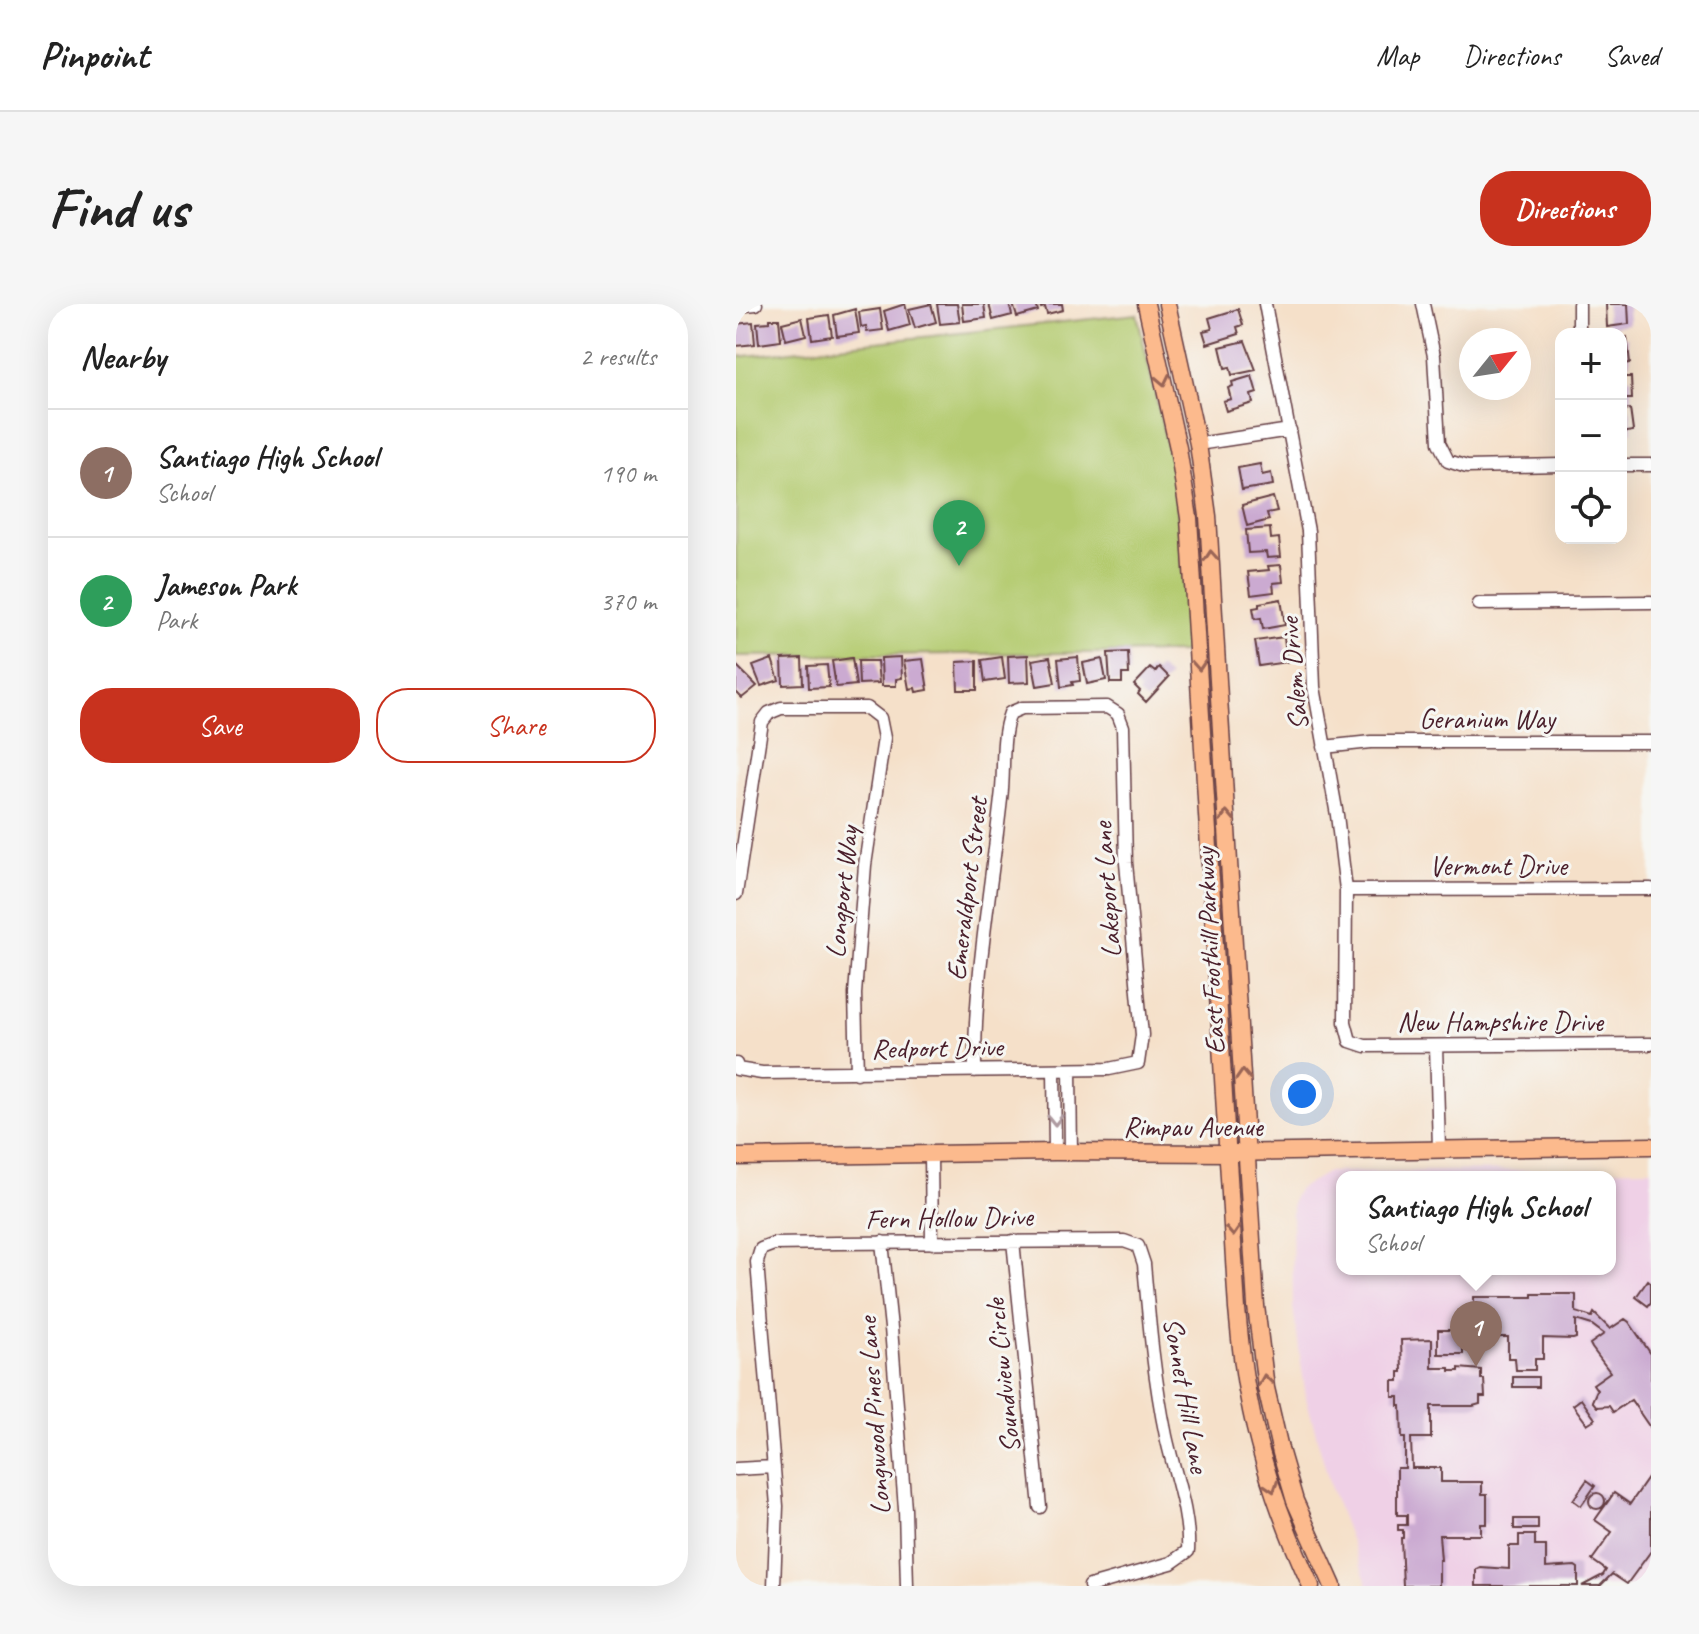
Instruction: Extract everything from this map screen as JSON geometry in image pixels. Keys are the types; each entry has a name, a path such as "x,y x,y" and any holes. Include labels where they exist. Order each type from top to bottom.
{"main road":[{"name":"East Foothill Parkway","path":"1146,304 1178,448 1189,518 1237,1309 1247,1393 1278,1508 1311,1586"},
{"name":"East Foothill Parkway","path":"1167,304 1198,444 1208,516 1256,1306 1266,1388 1295,1501 1333,1586"},
{"name":"Rimpau Avenue","path":"736,1157 1651,1146"}],"street":[{"path":"736,306 756,304"},
{"name":"Salem Drive","path":"1265,304 1308,531 1314,687 1337,815 1346,890 1345,1022 1350,1041"},
{"path":"1423,304 1434,356 1439,443 1448,461 1467,467 1555,465"},
{"path":"1579,304 1579,328"},
{"path":"1198,444 1290,430"},
{"path":"1627,465 1651,465"},
{"path":"1479,604 1651,602"},
{"name":"Lakeport Lane","path":"1010,713 1022,708 1107,707 1118,714 1123,727 1126,863 1142,1035 1138,1063"},
{"name":"Longport Way","path":"736,894 762,722 769,713 781,708 867,708 880,718 884,738 865,865 855,994 857,1073"},
{"name":"Emeraldport Street","path":"975,1071 975,1018 1004,780 1005,726 1010,713"},
{"name":"Geranium Way","path":"1324,747 1371,742 1651,742"},
{"name":"Vermont Drive","path":"1346,890 1651,889"},
{"name":"New Hampshire Drive","path":"1350,1041 1365,1046 1651,1044"},
{"path":"1436,1046 1439,1148"},
{"name":"Redport Drive","path":"737,1066 762,1073 857,1073 1109,1069 1138,1063"},
{"path":"1054,1070 1063,1152"},
{"path":"1063,1152 1070,1070"},
{"path":"931,1155 932,1243"},
{"name":"Soundview Circle","path":"1013,1241 1040,1507"},
{"name":"Fern Hollow Drive","path":"774,1467 757,1262 761,1249 774,1244 882,1242 1124,1241 1138,1246"},
{"name":"Longwood Pines Lane","path":"882,1242 905,1509 907,1586"},
{"name":"Sonnet Hill Lane","path":"1090,1586 1171,1563 1188,1551 1189,1532 1165,1433 1151,1345 1144,1264 1138,1246"},
{"path":"736,1469 774,1467 777,1506 774,1586"}],"shaded area":[{"path":"1651,1169 1651,1586 1368,1586 1331,1489 1306,1397 1293,1307 1292,1204 1299,1189 1328,1172 1336,1172 1336,1275 1616,1275 1616,1171 1436,1171"}],"green space":[{"path":"1137,314 1175,481 1190,652 736,656 736,357"}],"building":[{"path":"905,304 910,325 889,331 884,311"},
{"path":"931,304 936,322 915,328 909,309"},
{"path":"937,304 957,304 960,322 940,324"},
{"path":"962,304 984,304 986,318 964,321"},
{"path":"989,304 1009,304 1012,315 993,320"},
{"path":"1013,304 1036,304 1038,311 1017,317"},
{"path":"1040,304 1062,304 1063,310 1047,314"},
{"path":"1606,304 1628,304 1629,324 1607,327"},
{"path":"855,309 859,333 837,336 834,315"},
{"path":"880,309 883,330 867,332 866,326 861,327 859,312"},
{"path":"1238,309 1243,325 1237,327 1239,334 1207,344 1203,331 1212,329 1209,318"},
{"path":"829,315 832,336 812,339 809,318"},
{"path":"802,318 806,335 786,340 782,323"},
{"path":"770,319 779,319 781,341 759,344 757,323 770,322"},
{"path":"753,322 755,344 736,346 736,324"},
{"path":"1245,341 1256,370 1232,375 1230,367 1225,368 1220,347"},
{"path":"1252,376 1257,393 1251,395 1253,403 1226,411 1223,401 1231,399 1228,388 1233,386 1232,382"},
{"path":"1627,377 1631,377 1632,399 1627,399"},
{"path":"1627,409 1630,409 1633,431 1627,432"},
{"path":"1260,464 1262,475 1271,473 1273,485 1242,490 1238,468"},
{"path":"1273,497 1277,511 1267,513 1269,520 1247,526 1242,505"},
{"path":"1270,528 1271,539 1279,538 1281,557 1267,558 1266,552 1248,553 1246,530"},
{"path":"1281,565 1283,582 1273,583 1274,592 1251,595 1248,572 1269,570 1268,566"},
{"path":"1281,599 1285,625 1263,629 1261,618 1255,619 1253,608 1259,607 1259,603"},
{"path":"1284,637 1287,662 1259,666 1255,641"},
{"path":"1128,652 1129,674 1122,674 1122,683 1110,683 1108,653"},
{"path":"1028,655 1029,682 1009,683 1008,656"},
{"path":"901,657 902,678 896,679 896,686 882,686 881,658"},
{"path":"1002,657 1005,679 985,682 982,660"},
{"path":"1050,657 1055,683 1037,686 1032,660"},
{"path":"1078,657 1080,681 1061,687 1058,659"},
{"path":"802,658 803,684 783,685 782,659"},
{"path":"852,658 856,685 836,687 832,661"},
{"path":"772,659 779,680 761,686 753,666"},
{"path":"923,659 928,690 916,692 915,688 909,689 904,661"},
{"path":"1102,659 1106,680 1087,684 1083,663"},
{"path":"858,661 877,661 879,683 859,684"},
{"path":"977,661 977,690 958,690 957,662"},
{"path":"736,665 757,686 742,698 736,692"},
{"path":"827,665 829,687 809,688 808,666"},
{"path":"1159,667 1169,677 1146,702 1134,685 1150,668 1155,672"},
{"path":"1648,1280 1651,1283 1651,1302 1648,1306 1636,1297"},
{"path":"1532,1294 1576,1295 1576,1312 1592,1317 1594,1313 1610,1329 1625,1319 1629,1322 1651,1354 1651,1429 1631,1400 1613,1412 1609,1406 1597,1407 1592,1401 1597,1390 1593,1384 1610,1372 1590,1344 1604,1334 1592,1325 1576,1320 1576,1338 1543,1338 1543,1359 1535,1359 1535,1370 1516,1370 1515,1358 1508,1358 1508,1337 1475,1337 1474,1297 1532,1297"},
{"path":"1438,1330 1463,1330 1463,1354 1438,1354"},
{"path":"1432,1339 1432,1368 1481,1370 1485,1397 1480,1397 1480,1404 1473,1406 1431,1406 1431,1438 1411,1438 1412,1468 1441,1468 1441,1482 1482,1482 1482,1494 1487,1494 1487,1524 1481,1524 1481,1535 1439,1535 1439,1586 1403,1586 1403,1530 1398,1530 1398,1525 1407,1525 1407,1515 1397,1515 1397,1468 1405,1468 1405,1438 1402,1438 1399,1397 1393,1397 1393,1381 1399,1381 1399,1372 1402,1372 1401,1340"},
{"path":"1513,1377 1538,1377 1538,1387 1513,1387"},
{"path":"1581,1399 1595,1419 1587,1424 1573,1405"},
{"path":"1651,1474 1651,1551 1627,1584 1612,1574 1600,1586 1582,1586 1603,1575 1606,1570 1592,1560 1612,1532 1595,1520 1614,1493 1630,1504"},
{"path":"1587,1480 1595,1486 1581,1506 1573,1500"},
{"path":"1597,1493 1603,1495 1603,1507 1597,1509 1591,1507 1589,1501 1591,1495"},
{"path":"1514,1519 1538,1519 1538,1529 1514,1529"},
{"path":"1519,1535 1535,1535 1535,1546 1546,1546 1546,1568 1578,1568 1578,1586 1476,1586 1476,1569 1509,1569 1509,1546 1519,1546"}],"place":[{"name":"Jameson Park","path":"959,566"},
{"name":"Santiago High School","path":"1476,1367"}]}
